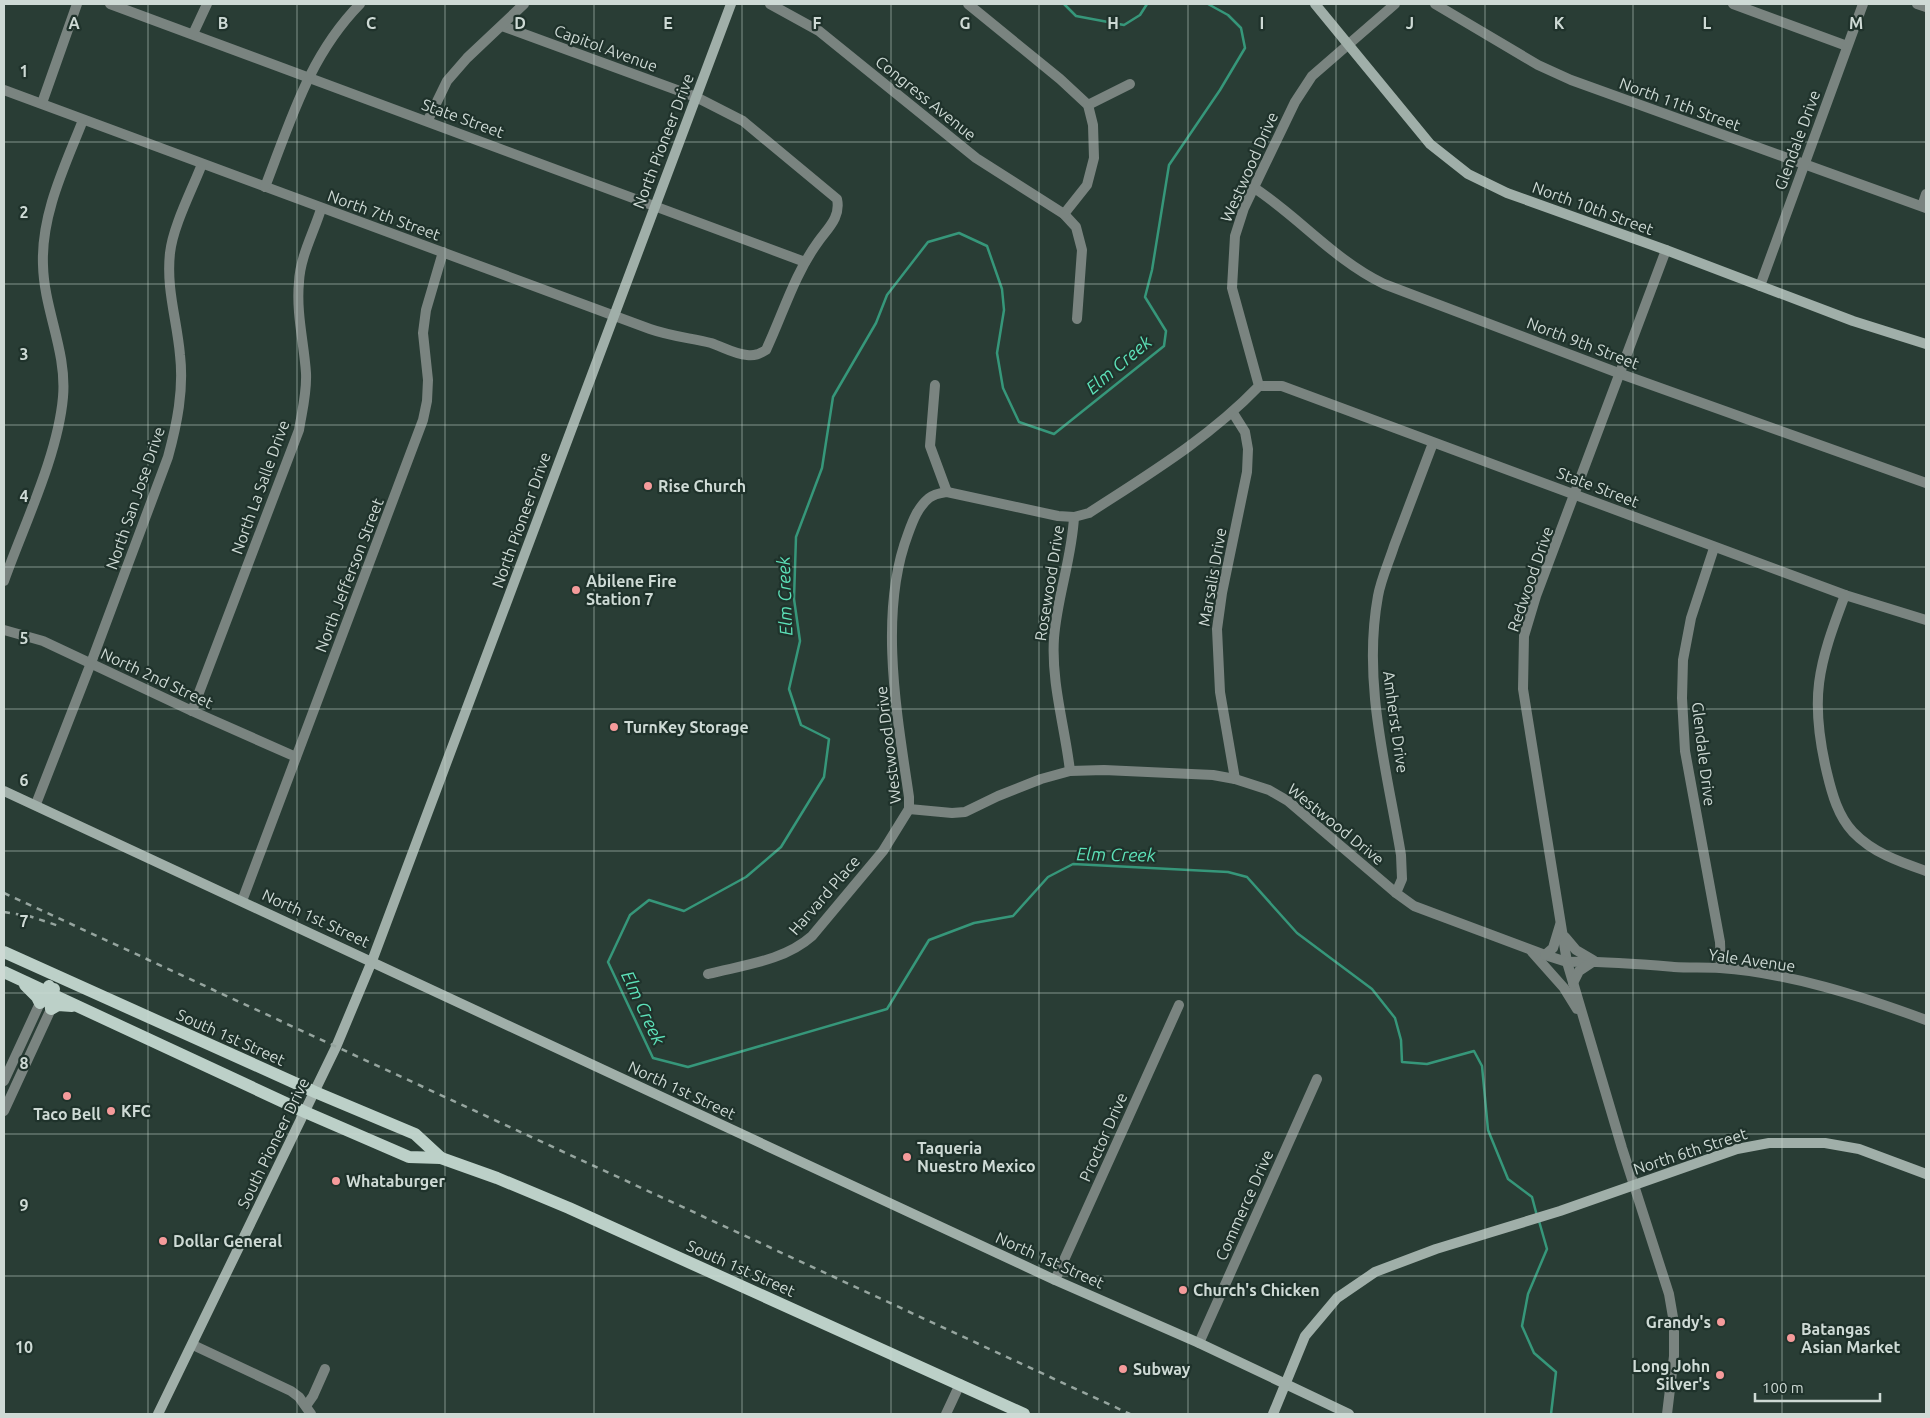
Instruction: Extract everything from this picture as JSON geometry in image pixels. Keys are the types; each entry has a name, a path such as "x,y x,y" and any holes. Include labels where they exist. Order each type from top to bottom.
{"main road":[{"name":"North Pioneer Drive","path":"336,1047 372,961 730,4"},
{"name":"North 10th Street","path":"1315,4 1430,144 1468,174 1507,193 1666,250 1853,321 1926,344"},
{"name":"North 1st Street","path":"4,790 1055,1280 1199,1343 1350,1414"},
{"name":"South 1st Street","path":"4,952 315,1092 415,1134 441,1158"},
{"path":"43,970 50,992 45,1006"},
{"name":"South 1st Street","path":"9,974 306,1112 409,1157 441,1158 497,1178 564,1206 1024,1414"},
{"path":"9,974 32,991 45,1006"},
{"path":"50,992 64,986 77,986"},
{"path":"45,1006 80,1007"},
{"name":"South Pioneer Drive","path":"158,1414 336,1047"},
{"name":"North 6th Street","path":"1273,1414 1305,1336 1337,1298 1375,1272 1436,1249 1523,1223 1737,1149 1769,1143 1825,1143 1859,1149 1926,1174"}],"street":[{"path":"42,104 77,4"},
{"name":"State Street","path":"110,4 307,78 428,120 805,262"},
{"path":"192,34 207,4"},
{"path":"265,187 307,78 325,46 342,23 360,4"},
{"path":"428,120 447,81 467,58 524,4"},
{"name":"Congress Avenue","path":"770,4 819,31 976,158 1064,214"},
{"path":"968,4 1088,105 1093,125 1094,158 1087,185 1064,214 1076,227 1082,250 1077,319"},
{"name":"Westwood Drive","path":"1260,386 1232,288 1235,236 1253,187 1295,102 1312,76 1395,4"},
{"name":"North 11th Street","path":"1435,4 1538,64 1571,80 1924,207"},
{"path":"1733,4 1847,46"},
{"name":"Glendale Drive","path":"1760,286 1863,4"},
{"path":"1917,4 1926,7"},
{"name":"Capitol Avenue","path":"502,26 696,97 743,121 830,191 837,199 839,208 835,220 805,262"},
{"path":"1088,105 1130,84"},
{"name":"North 7th Street","path":"4,90 613,317 670,336 695,339 730,351 757,355 766,350 805,262"},
{"path":"4,581 54,446 61,416 64,372 43,267 44,238 48,211 83,120"},
{"name":"North San Jose Drive","path":"36,804 91,664 168,457 176,430 181,398 181,357 170,298 170,252 202,164"},
{"name":"North 9th Street","path":"1253,187 1341,259 1363,274 1384,284 1621,374 1926,483"},
{"path":"1924,207 1926,194"},
{"name":"North La Salle Drive","path":"192,711 299,430 306,396 306,372 298,306 299,280 303,260 321,209"},
{"name":"Redwood Drive","path":"1568,962 1525,705 1522,662 1524,636 1536,596 1576,494 1666,250"},
{"name":"North Jefferson Street","path":"242,901 423,420 427,401 428,380 424,350 426,310 442,252"},
{"path":"935,385 930,446 946,492 1058,516 1074,517 1088,513 1173,459 1233,413 1260,386"},
{"name":"State Street","path":"1260,386 1282,386 1576,494 1714,548 1900,614 1926,620"},
{"name":"Marsalis Drive","path":"1233,413 1245,432 1248,449 1247,472 1222,593 1217,629 1220,692 1234,779"},
{"name":"Amherst Drive","path":"1396,893 1402,879 1401,855 1373,690 1374,623 1378,594 1386,569 1433,443"},
{"name":"Westwood Drive","path":"946,492 931,496 920,506 904,544 896,572 893,606 894,668 910,797 909,809 952,814 965,812 1024,784 1070,771 1161,773 1234,779 1268,790 1288,801 1396,893 1414,906 1568,962"},
{"name":"Rosewood Drive","path":"1070,771 1055,681 1054,653 1060,595 1074,517"},
{"name":"Glendale Drive","path":"1714,548 1691,618 1683,660 1682,698 1686,751 1720,942 1721,968"},
{"path":"1845,595 1827,642 1816,702 1817,724 1831,788 1840,814 1852,832 1881,854 1926,871"},
{"name":"North 2nd Street","path":"4,630 43,640 192,711 296,757"},
{"name":"Harvard Place","path":"708,974 786,954 799,947 812,936 883,850 909,809"},
{"path":"1545,955 1553,948 1562,919"},
{"path":"1564,936 1576,950 1594,961 1579,971 1573,983"},
{"path":"1528,948 1564,988 1584,1021"},
{"name":"Yale Avenue","path":"1568,962 1594,961 1721,968 1816,985 1864,998 1926,1020"},
{"path":"1568,962 1634,1185 1667,1286 1673,1316 1673,1366 1667,1414"},
{"name":"Proctor Drive","path":"1055,1280 1179,1005"},
{"path":"4,1081 45,1006"},
{"path":"4,1111 45,1006"},
{"name":"Commerce Drive","path":"1199,1343 1317,1079"},
{"path":"193,1345 291,1391 309,1410"},
{"path":"309,1410 325,1368"},
{"path":"946,1414 960,1384"}],"waterway":[{"name":"Elm Creek","path":"1064,4 1076,16 1124,25 1140,15 1147,4"},
{"name":"Elm Creek","path":"1208,4 1228,15 1241,28 1245,48 1220,90 1169,165 1152,270 1145,297 1166,331 1164,346 1054,434 1019,422 1003,388 997,353 1004,310 1002,289 987,246 959,233 928,242 887,295 876,323 833,397 822,468 796,537 794,599 800,641 789,689 801,725 829,739 824,777 781,847 746,877 684,911 649,900 630,915 608,962 653,1058 688,1067 887,1009 929,940 974,923 1013,916 1048,877 1073,864 1228,872 1247,877 1297,933 1372,989 1395,1018 1401,1040 1402,1062 1427,1064 1474,1051 1482,1066 1488,1130 1508,1179 1532,1197 1537,1216"},
{"name":"Elm Creek","path":"1539,1221 1547,1249 1528,1294 1522,1326 1534,1353 1556,1372 1551,1414"}],"railway":[{"path":"4,893 1130,1414"},
{"path":"4,912 29,916 59,926"}],"place":[{"name":"Rise Church","path":"648,486"},
{"name":"Abilene Fire Station 7","path":"576,590"},
{"name":"TurnKey Storage","path":"614,727"},
{"name":"Taco Bell","path":"67,1096"},
{"name":"KFC","path":"111,1111"},
{"name":"Taqueria Nuestro Mexico","path":"907,1157"},
{"name":"Whataburger","path":"336,1181"},
{"name":"Dollar General","path":"163,1241"},
{"name":"Church's Chicken","path":"1183,1290"},
{"name":"Grandy's","path":"1721,1322"},
{"name":"Batangas Asian Market","path":"1791,1338"},
{"name":"Subway","path":"1123,1369"},
{"name":"Long John Silver's","path":"1720,1375"}]}
